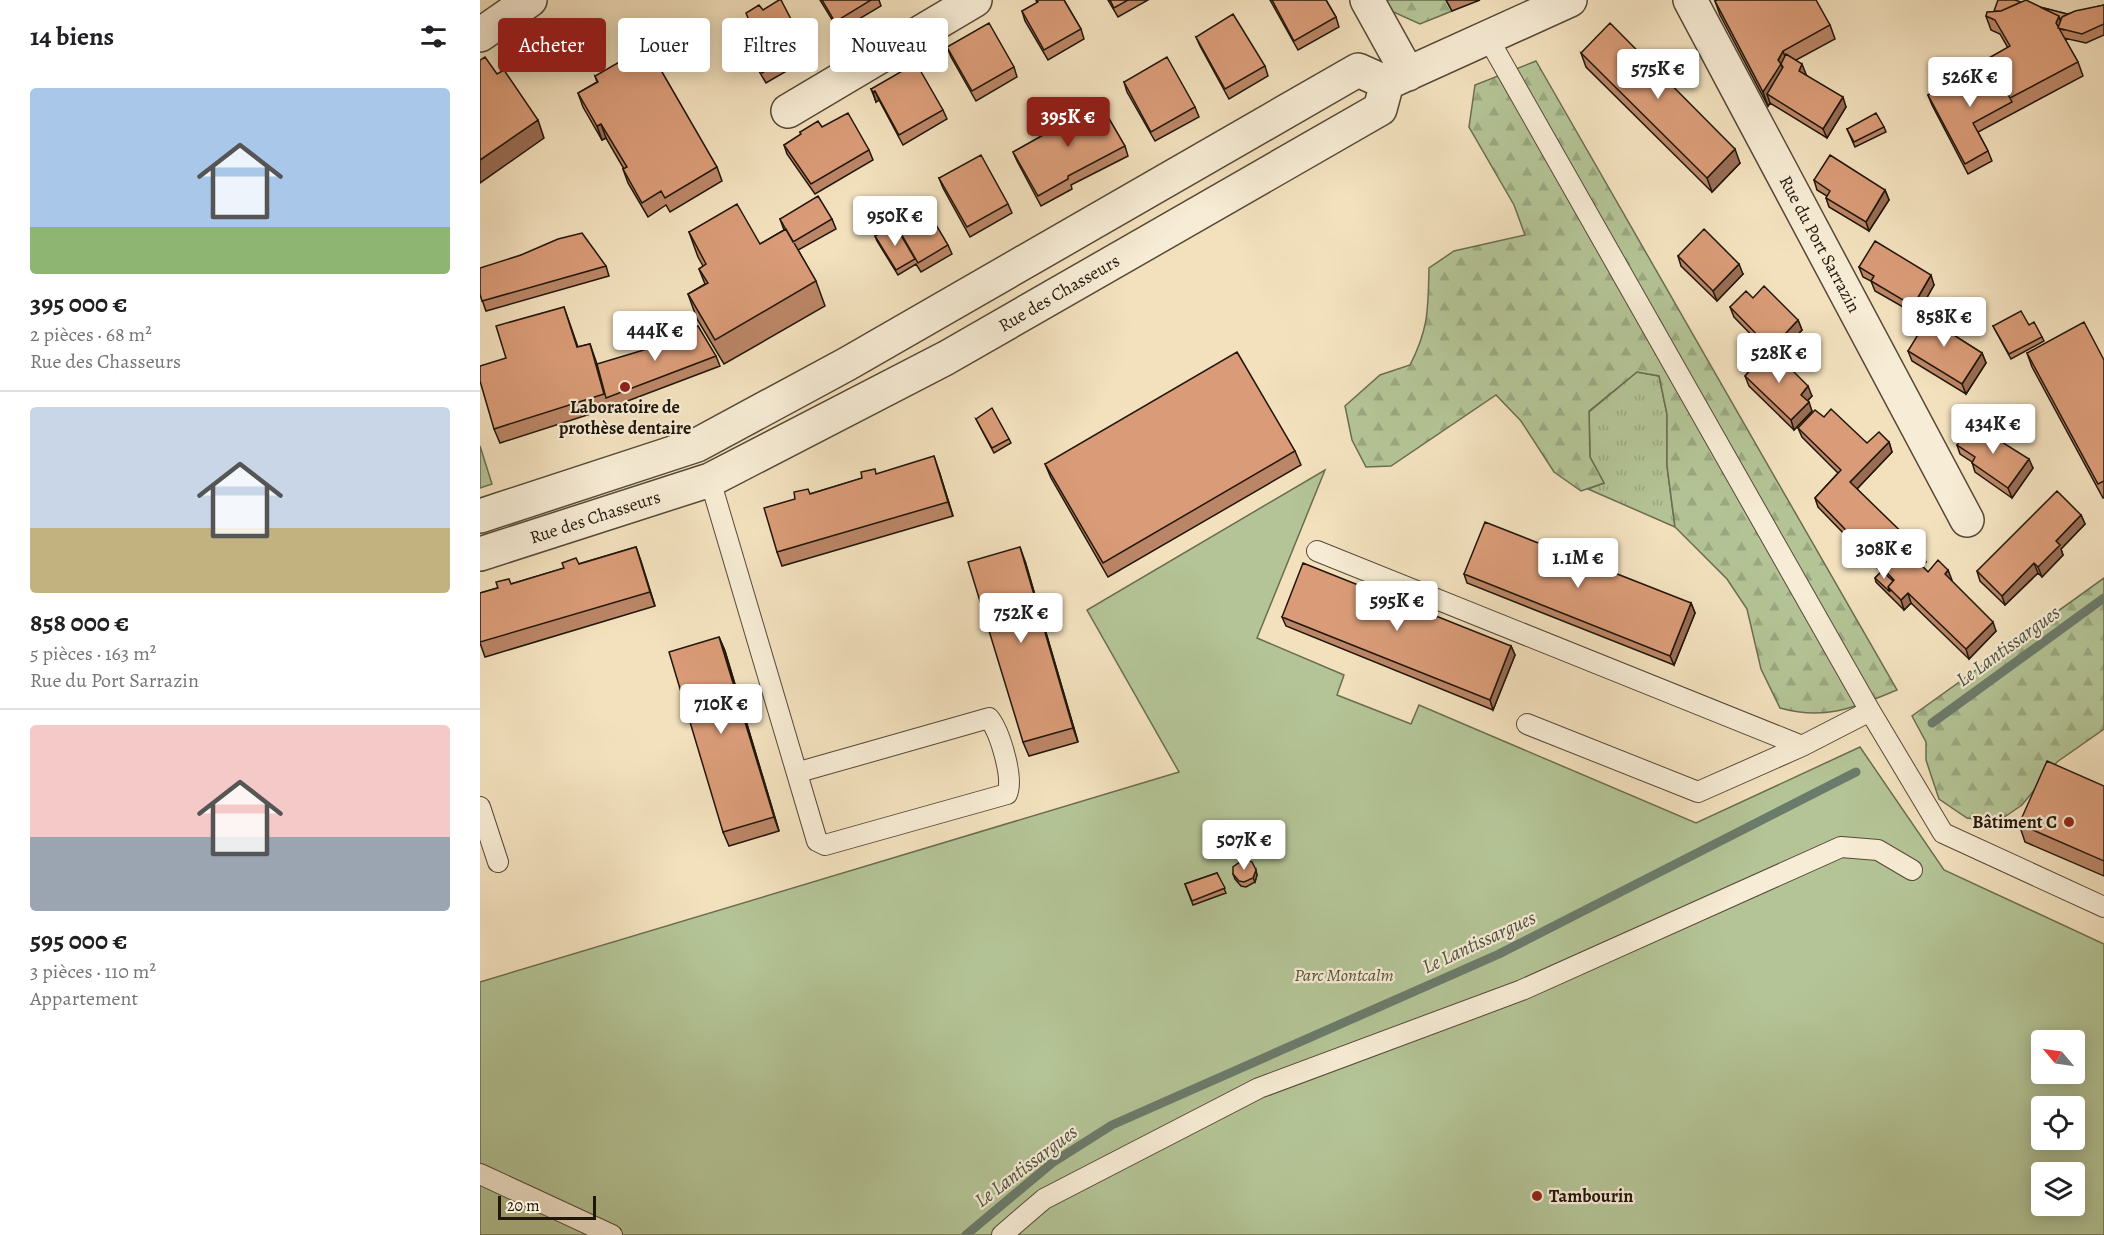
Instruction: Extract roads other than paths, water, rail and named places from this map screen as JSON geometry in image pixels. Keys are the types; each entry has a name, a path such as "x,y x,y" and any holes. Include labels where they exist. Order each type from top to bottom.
{"street":[{"path":"480,35 530,0"},
{"path":"788,111 975,0"},
{"path":"1367,0 1398,78 1570,0"},
{"name":"Rue du Port Sarrazin","path":"1690,0 1967,520"},
{"name":"Rue des Chasseurs","path":"480,516 698,445 847,364 1358,70 1398,78 1380,109 946,358 710,480 480,554"},
{"path":"698,445 710,480"}],"lane":[{"path":"1488,38 1870,711 1943,833 2104,907"},
{"path":"710,480 799,772 817,841 825,845 1007,794 1011,784 996,726 989,718 799,772"},
{"path":"1317,551 1802,746"},
{"path":"1527,724 1698,792 1802,746 1870,711"},
{"path":"480,807 498,862"},
{"path":"1002,1235 1044,1199 1259,1088 1522,990 1840,847 1878,850 1912,870"},
{"path":"480,1174 612,1235"}],"waterway":[{"name":"Le Lantissargues","path":"1932,723 2104,598"},
{"name":"Le Lantissargues","path":"966,1235 1052,1163 1112,1125 1499,954 1856,772"}],"place":[{"name":"Laboratoire de prothèse dentaire","path":"625,387"},
{"name":"Bâtiment C","path":"2069,822"},
{"name":"Tambourin","path":"1537,1196"}],"park label":[{"name":"Parc Montcalm","path":"1344,975"}]}
